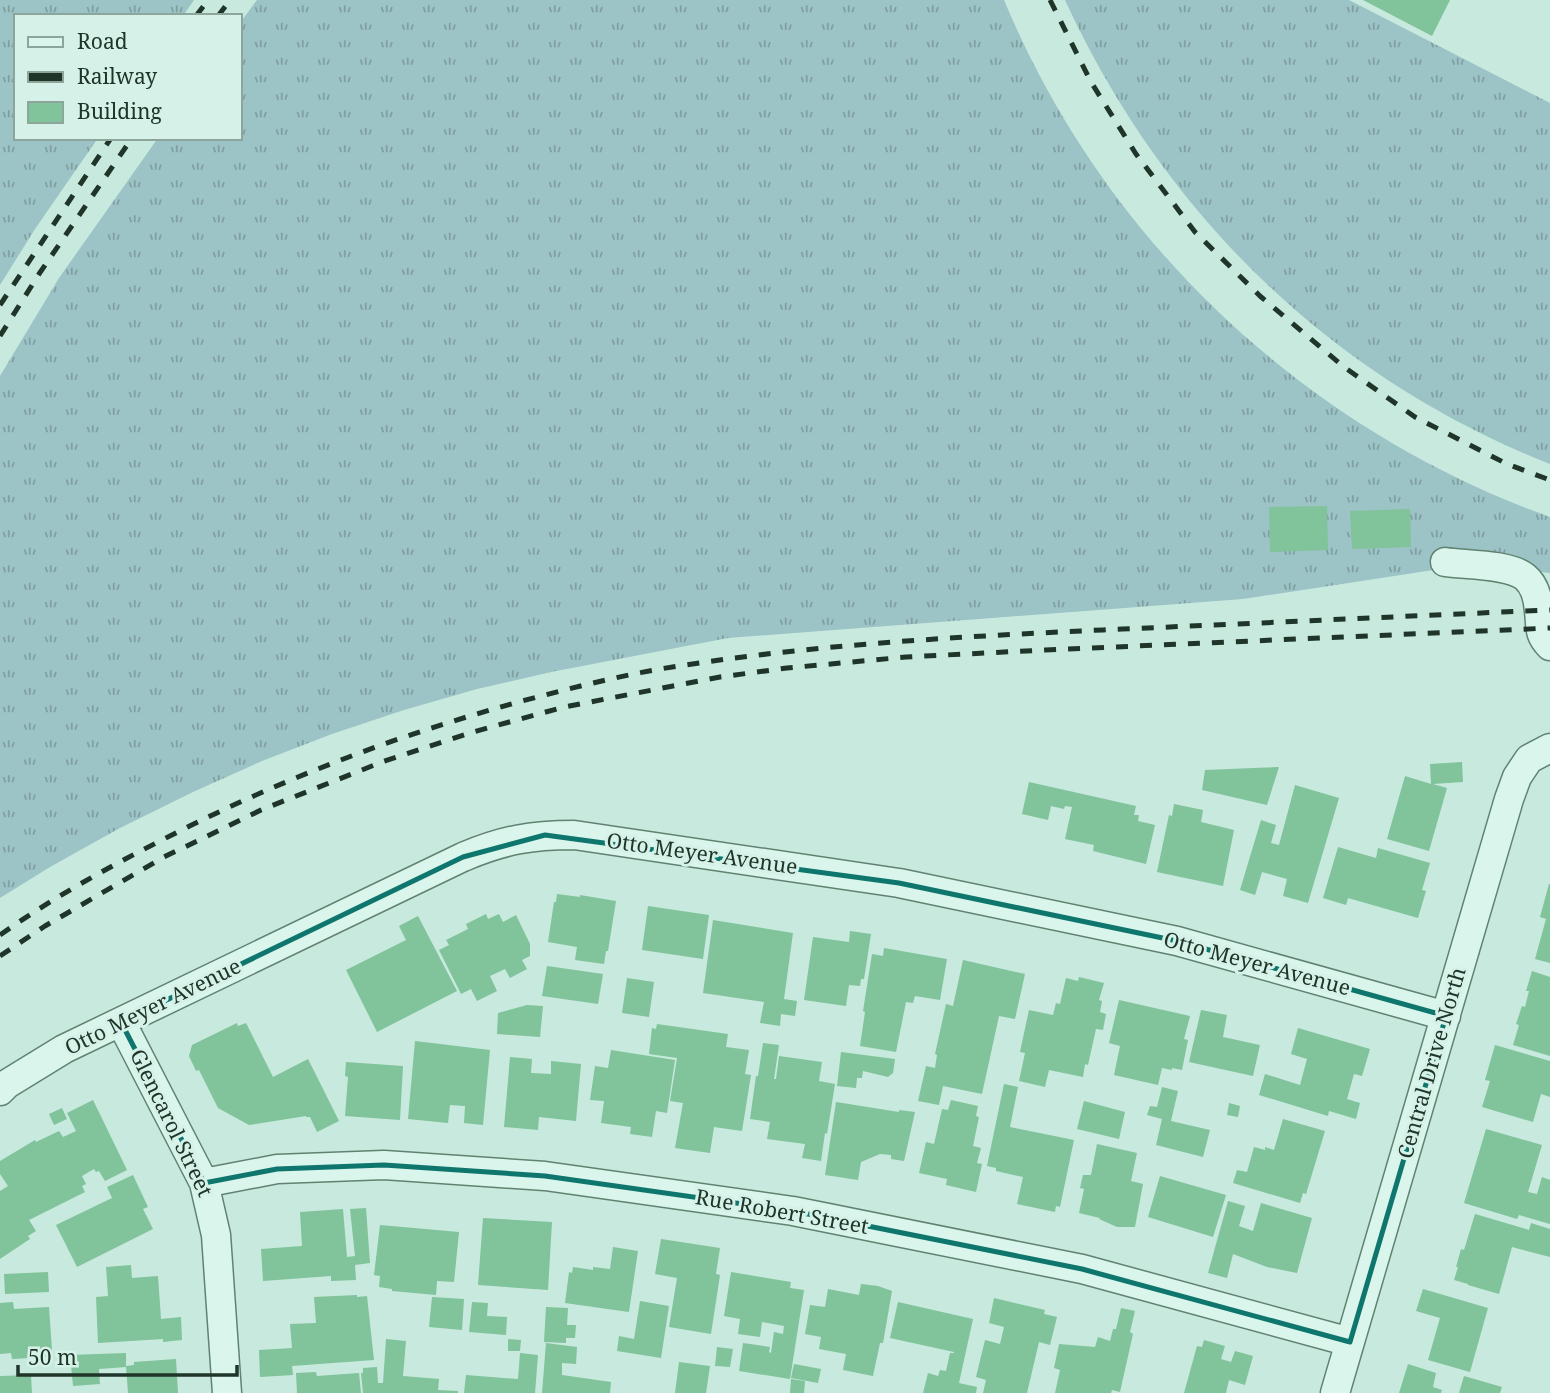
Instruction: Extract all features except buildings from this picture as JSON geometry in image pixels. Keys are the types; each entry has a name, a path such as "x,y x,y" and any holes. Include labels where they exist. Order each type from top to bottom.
{"street":[{"path":"1445,562 1506,568 1524,577 1534,589 1543,639 1550,646"},
{"name":"Central Drive North","path":"1335,1393 1509,799 1517,777 1529,759 1550,748"},
{"name":"Otto Meyer Avenue","path":"0,1091 64,1049 463,857 516,838 545,835 574,835 899,883 1177,941 1446,1016"},
{"name":"Glencarol Street","path":"121,1021 204,1183 216,1235 227,1393"},
{"name":"Rue Robert Street","path":"204,1183 277,1169 384,1165 545,1176 793,1211 1082,1269 1350,1342"}],"highlighted area":[{"path":"545,835 899,883 1177,941 1446,1016 1350,1342 1082,1269 793,1211 545,1176 384,1165 277,1169 204,1183 121,1022 463,857"}],"green space":[{"path":"0,0 194,0 184,14 14,14 14,140 97,140 0,285"},
{"path":"257,0 1004,0 1046,88 1097,170 1156,246 1223,316 1296,378 1375,433 1460,479 1550,517 1550,573 1466,565 1243,599 728,638 551,672 404,710 262,761 120,828 0,898 0,376 59,278 157,140 242,140 242,20"},
{"path":"1065,0 1349,0 1550,103 1550,464 1470,428 1396,385 1326,336 1262,280 1204,218 1151,150 1105,78"}],"railway":[{"path":"198,14 208,0"},
{"path":"220,14 230,0"},
{"path":"1050,0 1091,82 1136,154 1195,232 1260,296 1344,367 1415,417 1507,464 1550,480"},
{"path":"0,305 110,140"},
{"path":"0,336 131,140"},
{"path":"0,935 119,862 206,818 298,777 440,725 537,697 625,676 734,658 900,642 1550,610"},
{"path":"0,956 45,926 164,857 261,810 382,762 473,732 564,707 720,677 906,657 1550,628"}]}
